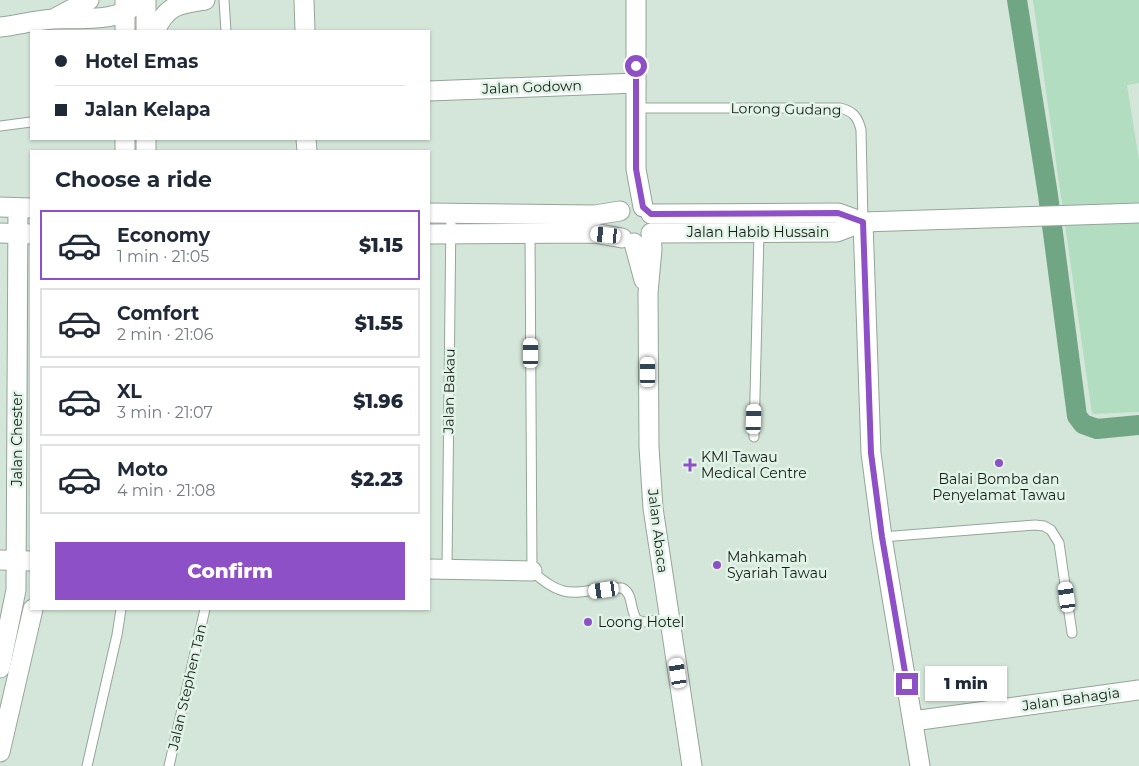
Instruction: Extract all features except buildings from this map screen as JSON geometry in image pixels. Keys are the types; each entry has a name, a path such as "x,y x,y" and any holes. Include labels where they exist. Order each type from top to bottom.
{"street":[{"path":"146,0 146,30"},
{"path":"155,30 161,18 168,11 184,3 205,0"},
{"path":"304,0 305,30"},
{"path":"430,234 594,234 628,240 644,240 638,214 636,169 636,0"},
{"path":"0,28 54,19 72,20 88,9 128,11"},
{"path":"88,9 97,22 107,30"},
{"name":"Jalan Godown","path":"430,91 636,83"},
{"name":"Jalan Chester","path":"0,668 6,616 16,596 16,208"},
{"name":"Jalan Habib Hussain","path":"430,213 595,215 838,213 863,222"},
{"name":"Jalan Habib Hussain","path":"638,214 759,232 837,232 863,222 1139,213"},
{"name":"Jalan Abaca","path":"648,293 628,240 618,233 616,222 638,214 652,249 648,293 649,447 653,508 692,766"},
{"path":"863,222 871,453 882,537 920,766"},
{"path":"438,569 532,571"},
{"path":"0,752 31,615 6,616"},
{"name":"Jalan Bahagia","path":"913,721 1139,690"}],"lane":[{"path":"224,0 226,30"},
{"name":"Lorong Gudang","path":"636,108 840,108 849,110 855,115 861,130 863,222"},
{"path":"0,126 30,122"},
{"name":"Jalan Bakau","path":"438,569 451,213"},
{"path":"754,437 759,232"},
{"path":"530,234 532,571 549,584 575,594 622,588 630,595 633,612 637,620 645,622 670,618"},
{"path":"882,537 1035,525 1044,526 1051,530 1059,543 1072,633"},
{"path":"87,766 117,635 121,610"},
{"name":"Jalan Stephen Tan","path":"170,766 205,610"}],"green space":[{"path":"1033,0 1139,0 1139,83 1127,85 1139,160 1139,412 1092,414"}],"waterway":[{"path":"1017,0 1048,195 1077,416 1083,424 1097,429 1139,425"}],"place":[{"name":"Balai Bomba dan Penyelamat Tawau","path":"999,463"},
{"name":"KMI Tawau Medical Centre","path":"690,465"},
{"name":"Mahkamah Syariah Tawau","path":"717,565"},
{"name":"Loong Hotel","path":"588,622"}],"route":[{"path":"636,66 636,169 643,207 651,214 838,213 863,222 871,453 882,537 907,684"}]}
